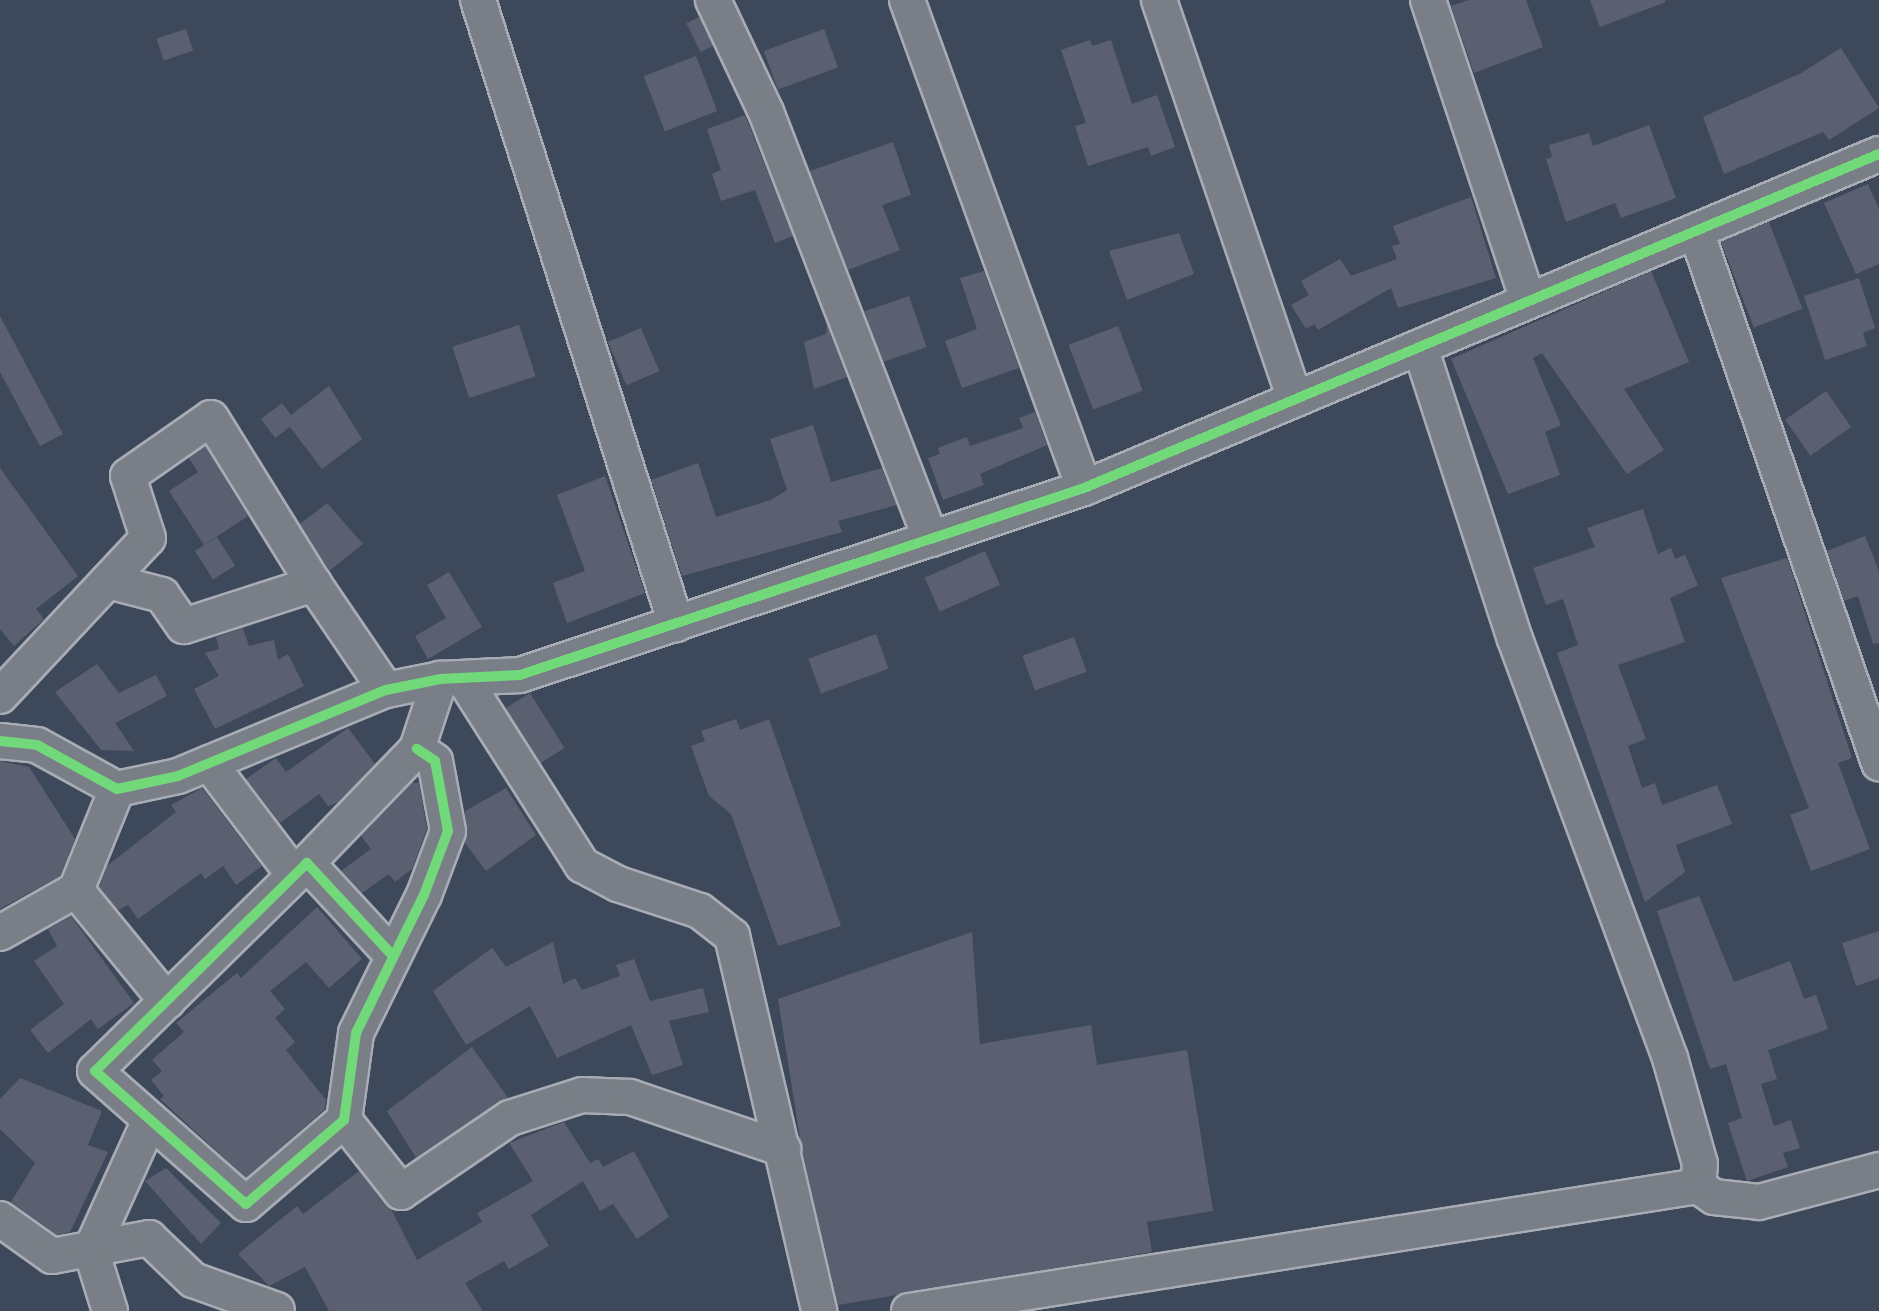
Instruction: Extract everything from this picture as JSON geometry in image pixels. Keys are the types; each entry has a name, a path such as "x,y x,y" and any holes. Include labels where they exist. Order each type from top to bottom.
{"street":[{"path":"478,0 676,624"},
{"path":"713,0 766,112 931,539"},
{"path":"907,0 1084,488"},
{"path":"1159,0 1295,399"},
{"path":"1428,0 1528,301"},
{"path":"0,741 37,745 117,789 209,763 386,690 452,679 520,675 1084,488 1879,154"},
{"path":"1696,231 1879,763"},
{"path":"1420,347 1515,639 1670,1058 1700,1164 1698,1186"},
{"path":"0,696 148,538 128,476 211,418 314,584 386,690"},
{"path":"108,581 162,595 184,626 314,584"},
{"path":"417,749 435,761 448,831 356,1033 344,1120 246,1204 149,1122 95,1071 417,749 452,679"},
{"path":"452,679 582,865 618,884 700,911 732,936 819,1311"},
{"path":"209,763 300,869 393,956"},
{"path":"0,933 76,890 117,789"},
{"path":"76,890 167,1001"},
{"path":"344,1120 401,1192 510,1118 582,1095 630,1097 783,1149"},
{"path":"110,1310 91,1250 149,1122"},
{"path":"909,1311 1698,1186 1714,1197 1759,1202 1879,1170"},
{"path":"0,1219 52,1256 149,1238 193,1280 277,1310"}],"building":[{"path":"1469,0 1526,0 1543,47 1474,73 1451,6"},
{"path":"1590,0 1665,0 1666,2 1600,27"},
{"path":"699,17 713,46 700,52 686,23"},
{"path":"186,29 193,51 164,60 157,39"},
{"path":"824,29 838,68 778,89 764,51"},
{"path":"1090,40 1092,46 1111,40 1132,104 1157,95 1175,147 1151,156 1148,147 1088,166 1075,126 1086,123 1061,50"},
{"path":"1841,48 1879,108 1829,140 1823,132 1724,174 1703,117 1801,73"},
{"path":"696,56 717,111 665,131 644,76"},
{"path":"745,115 793,236 775,243 755,190 721,201 712,174 721,170 707,129"},
{"path":"1649,125 1676,198 1621,218 1615,203 1566,222 1546,159 1552,157 1549,145 1589,133 1593,146"},
{"path":"893,142 911,195 882,205 900,250 848,270 810,171"},
{"path":"1868,184 1879,209 1879,264 1856,274 1824,203"},
{"path":"1471,197 1496,278 1398,308 1391,288 1318,330 1314,324 1306,329 1291,305 1309,295 1301,281 1340,259 1351,276 1397,259 1392,246 1400,244 1393,226"},
{"path":"1769,222 1802,309 1754,327 1720,241"},
{"path":"1179,233 1194,274 1127,300 1109,251"},
{"path":"984,271 1019,368 962,388 945,341 977,329 960,278"},
{"path":"1651,271 1689,362 1624,389 1664,450 1627,474 1542,353 1533,358 1561,425 1545,432 1560,475 1508,494 1451,359"},
{"path":"1859,278 1875,328 1863,333 1867,346 1825,360 1804,296"},
{"path":"909,296 927,347 882,362 865,311"},
{"path":"0,316 63,434 40,446 0,372"},
{"path":"519,325 536,376 469,398 452,347"},
{"path":"827,325 847,377 814,389 804,342 826,334"},
{"path":"1118,326 1143,390 1093,409 1069,345"},
{"path":"641,328 659,371 626,385 608,342"},
{"path":"329,386 362,439 322,469 290,427 275,438 261,419 282,403 291,415"},
{"path":"1826,391 1851,427 1810,456 1785,420"},
{"path":"1035,412 1047,445 980,474 984,485 943,500 928,458 940,454 938,448 967,437 970,446 1023,428 1019,418"},
{"path":"813,425 831,482 882,468 897,505 838,521 842,532 682,576 651,480 698,463 716,517 771,500 787,490 770,439"},
{"path":"205,446 248,516 204,545 169,491 198,472 189,458"},
{"path":"0,468 78,576 36,609 44,619 14,646 0,629"},
{"path":"605,476 645,593 567,623 553,583 585,571 557,495"},
{"path":"327,503 363,544 329,571 300,524"},
{"path":"1643,509 1658,554 1671,548 1675,559 1685,555 1698,585 1670,598 1685,642 1618,665 1646,739 1628,746 1642,788 1655,783 1662,805 1717,785 1732,824 1676,845 1685,872 1645,902 1557,653 1578,645 1563,599 1546,605 1533,568 1595,547 1587,528"},
{"path":"1865,536 1879,571 1879,643 1873,644 1858,596 1844,601 1827,551"},
{"path":"217,537 235,566 213,580 195,551"},
{"path":"985,551 1000,585 940,612 925,578"},
{"path":"1787,558 1852,758 1838,763 1870,849 1811,871 1790,815 1809,808 1721,578"},
{"path":"449,572 482,627 428,659 415,636 446,618 427,585"},
{"path":"243,628 249,646 274,640 278,660 288,654 304,686 215,729 194,689 219,676 205,653 219,649 216,637"},
{"path":"876,634 889,669 821,693 808,659"},
{"path":"1074,637 1087,672 1035,691 1022,656"},
{"path":"97,664 119,693 156,675 167,696 115,723 134,751 101,750 55,692"},
{"path":"530,693 564,748 540,763 505,708"},
{"path":"736,719 740,730 769,719 841,926 778,946 731,814 709,796 691,746 705,741 701,731"},
{"path":"348,728 375,764 337,803 328,806 319,794 280,823 246,779 276,758 286,772"},
{"path":"0,761 29,767 75,839 60,876 0,909"},
{"path":"412,783 419,783 427,829 412,869 395,882 389,874 362,893 341,871 371,849 361,836"},
{"path":"202,788 262,866 236,885 223,866 205,879 201,873 138,919 128,905 118,910 99,887 107,866 176,812 171,805"},
{"path":"506,788 536,835 486,871 465,843 465,811"},
{"path":"1699,896 1734,982 1790,961 1804,999 1816,995 1828,1029 1768,1050 1777,1079 1761,1084 1774,1126 1791,1120 1800,1148 1783,1153 1788,1167 1747,1181 1728,1123 1742,1118 1726,1064 1710,1069 1657,911"},
{"path":"317,907 362,959 329,988 306,962 270,991 285,1009 275,1018 295,1042 286,1050 326,1100 325,1109 246,1178 160,1099 164,1096 151,1080 162,1071 152,1060 184,1032 176,1023 237,973 241,978"},
{"path":"71,916 134,1003 98,1029 91,1019 48,1053 30,1030 64,1004 34,961 57,946 48,929"},
{"path":"1879,931 1879,978 1856,986 1842,943"},
{"path":"972,932 980,1044 1091,1025 1097,1065 1187,1050 1213,1211 1147,1222 1152,1252 838,1305 802,1151 778,999"},
{"path":"553,942 563,984 575,978 582,990 620,976 616,965 634,959 650,1001 703,988 709,1012 669,1021 683,1065 652,1075 631,1025 557,1058 530,1006 466,1045 433,991 492,948 506,967"},
{"path":"472,1047 508,1098 416,1158 387,1111"},
{"path":"20,1078 102,1111 88,1145 108,1152 70,1232 57,1235 11,1202 35,1163 0,1129 0,1099"},
{"path":"564,1122 590,1163 598,1159 603,1167 634,1151 669,1217 637,1239 613,1204 600,1211 583,1181 531,1215 549,1246 509,1269 504,1261 465,1283 483,1311 329,1311 305,1267 269,1286 238,1254 297,1206 303,1214 359,1171 391,1209 417,1260 482,1222 477,1213 533,1181 509,1143"},
{"path":"166,1168 221,1223 201,1244 145,1181"}],"cycle path":[{"path":"0,741 37,745 117,789 178,776 386,690 440,679 520,675 1084,488 1879,154"},
{"path":"393,956 307,863 95,1071 246,1204 344,1120 356,1033 424,895 448,831 435,761 417,749"}]}
